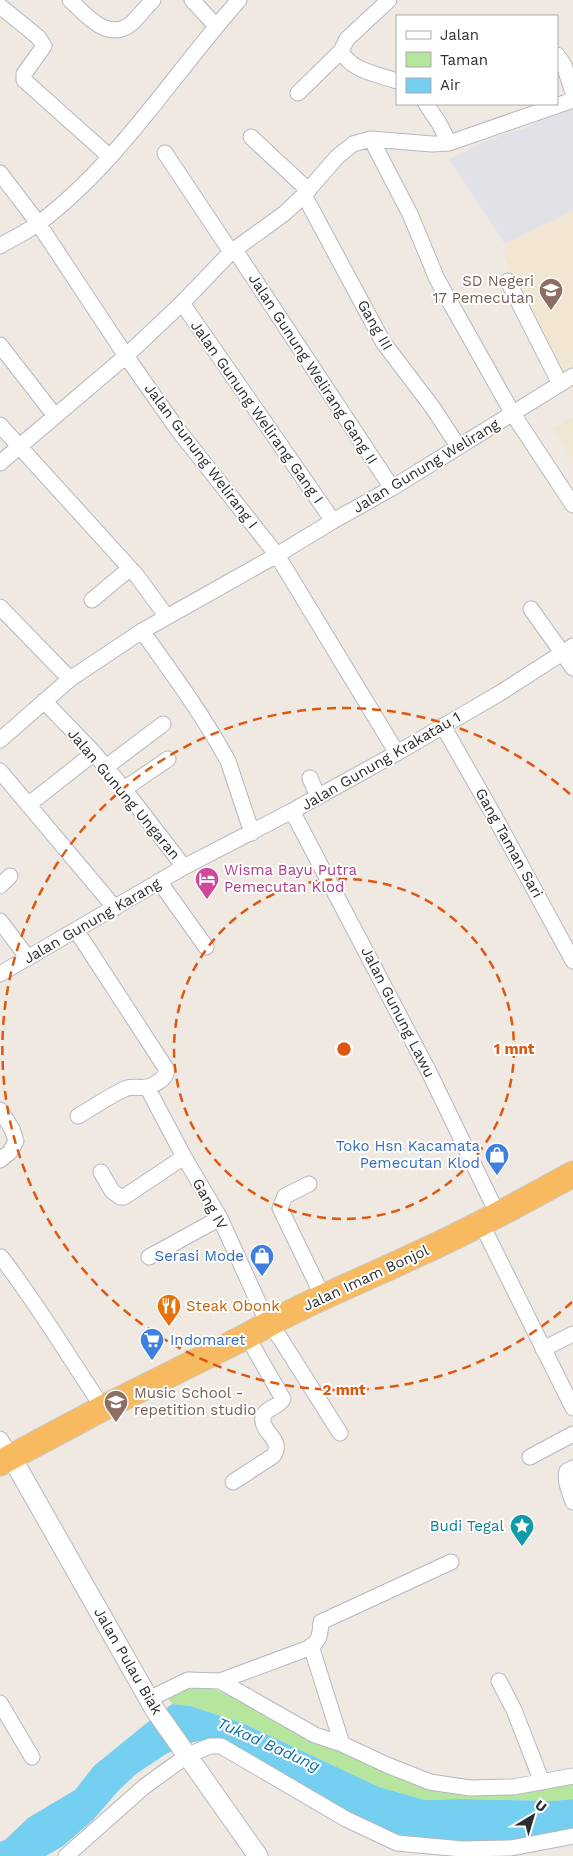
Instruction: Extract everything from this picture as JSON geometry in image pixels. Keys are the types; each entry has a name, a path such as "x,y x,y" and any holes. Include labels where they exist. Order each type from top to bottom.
{"highway":[{"name":"Jalan Imam Bonjol","path":"4,1453 103,1408 323,1297 419,1254 573,1174"}],"street":[{"path":"70,0 100,27 117,30 132,23 153,0"},
{"path":"192,0 216,26"},
{"path":"0,246 38,223 110,157 239,0"},
{"path":"298,93 341,51 346,39 389,0"},
{"path":"0,6 38,37 44,46 24,74 24,80 110,157"},
{"path":"341,51 345,59 358,68 396,81"},
{"path":"558,56 564,65 573,93"},
{"path":"0,463 126,356 233,251 285,213 337,157 354,144 371,139 432,144 449,143 573,100"},
{"path":"427,105 439,123 449,143"},
{"name":"Gang III","path":"251,137 306,192 383,342 433,408 458,446"},
{"path":"371,139 410,214 437,279 513,414 573,505"},
{"name":"Jalan Gunung Welirang Gang II","path":"165,153 392,488"},
{"name":"Jalan Gunung Welirang I","path":"0,173 38,223 126,356 178,430 277,555"},
{"path":"508,282 567,380"},
{"name":"Jalan Gunung Welirang Gang I","path":"182,303 333,521"},
{"path":"0,345 55,416"},
{"name":"Jalan Gunung Welirang","path":"142,631 392,488 567,380"},
{"path":"0,425 137,576 167,617"},
{"path":"277,555 397,752"},
{"path":"92,600 128,570"},
{"path":"0,607 70,679"},
{"path":"531,609 568,649 573,668"},
{"path":"0,740 70,679 142,631 200,713 224,752 252,833"},
{"name":"Jalan Gunung Krakatau 1","path":"184,866 252,833 318,797 500,693 568,649"},
{"name":"Jalan Gunung Ungaran","path":"44,701 106,767 184,866"},
{"path":"106,767 163,724"},
{"name":"Gang Taman Sari","path":"443,726 573,962"},
{"path":"28,805 94,753"},
{"path":"124,789 168,759"},
{"path":"0,771 115,908"},
{"path":"310,778 318,797"},
{"name":"Jalan Gunung Lawu","path":"292,811 425,1063 543,1349 573,1408"},
{"name":"Jalan Gunung Karang","path":"0,974 184,866"},
{"path":"159,881 206,947"},
{"path":"0,921 28,958"},
{"path":"76,930 167,1070 166,1075 162,1079 147,1088 129,1088 78,1116"},
{"name":"Gang IV","path":"147,1088 184,1157 220,1218 258,1330"},
{"path":"0,1110 12,1129 16,1141 10,1152 0,1160"},
{"path":"101,1172 112,1191 120,1197 124,1197 184,1157"},
{"path":"309,1184 285,1196 280,1208 323,1297"},
{"path":"149,1257 220,1218"},
{"path":"1,1257 31,1296 43,1318 103,1408"},
{"path":"258,1330 280,1338 340,1433"},
{"path":"233,1482 273,1456 277,1450 277,1445 264,1422 264,1416 266,1412 282,1403 283,1399 258,1330"},
{"path":"543,1349 573,1334"},
{"path":"530,1457 573,1434"},
{"name":"Jalan Pulau Biak","path":"4,1453 152,1704 258,1856"},
{"path":"573,1468 567,1471 566,1474 573,1502"},
{"path":"152,1704 188,1680 220,1681 312,1646 320,1638 321,1622 451,1562"},
{"path":"312,1646 342,1744"},
{"path":"220,1681 315,1735 342,1744 430,1782 470,1788 513,1787 573,1776"},
{"path":"500,1681 514,1710 542,1782"},
{"path":"0,1703 32,1757"},
{"path":"66,1856 145,1786 186,1753 210,1746 221,1746 346,1819 397,1843 512,1852 573,1836"}],"shaded area":[{"path":"569,103 573,109 573,211 505,244 449,159 490,139 526,128"},
{"name":"SD Negeri 17 Pemecutan","path":"573,211 573,366 559,375 504,257 505,244"},
{"path":"573,417 573,461 553,428"}],"green space":[{"path":"206,1685 420,1781 573,1780 573,1799 554,1801 425,1800 379,1787 245,1724 191,1706 172,1704 168,1698 182,1687"}],"water":[{"name":"Tukad Badung","path":"172,1704 191,1706 245,1724 379,1787 425,1800 554,1801 573,1799 573,1835 491,1845 431,1843 379,1829 229,1743 210,1740 193,1742 166,1754 136,1774 93,1820 63,1846 46,1856 0,1856 0,1842 5,1840 28,1818 75,1790 94,1766"}],"place":[{"name":"SD Negeri 17 Pemecutan","path":"551,311"},
{"name":"Wisma Bayu Putra Pemecutan Klod","path":"207,900"},
{"name":"Toko Hsn Kacamata Pemecutan Klod","path":"497,1176"},
{"name":"Serasi Mode","path":"262,1277"},
{"name":"Steak Obonk","path":"169,1327"},
{"name":"Indomaret","path":"152,1361"},
{"name":"Music School - repetition studio","path":"116,1423"},
{"name":"Budi Tegal","path":"522,1547"}]}
